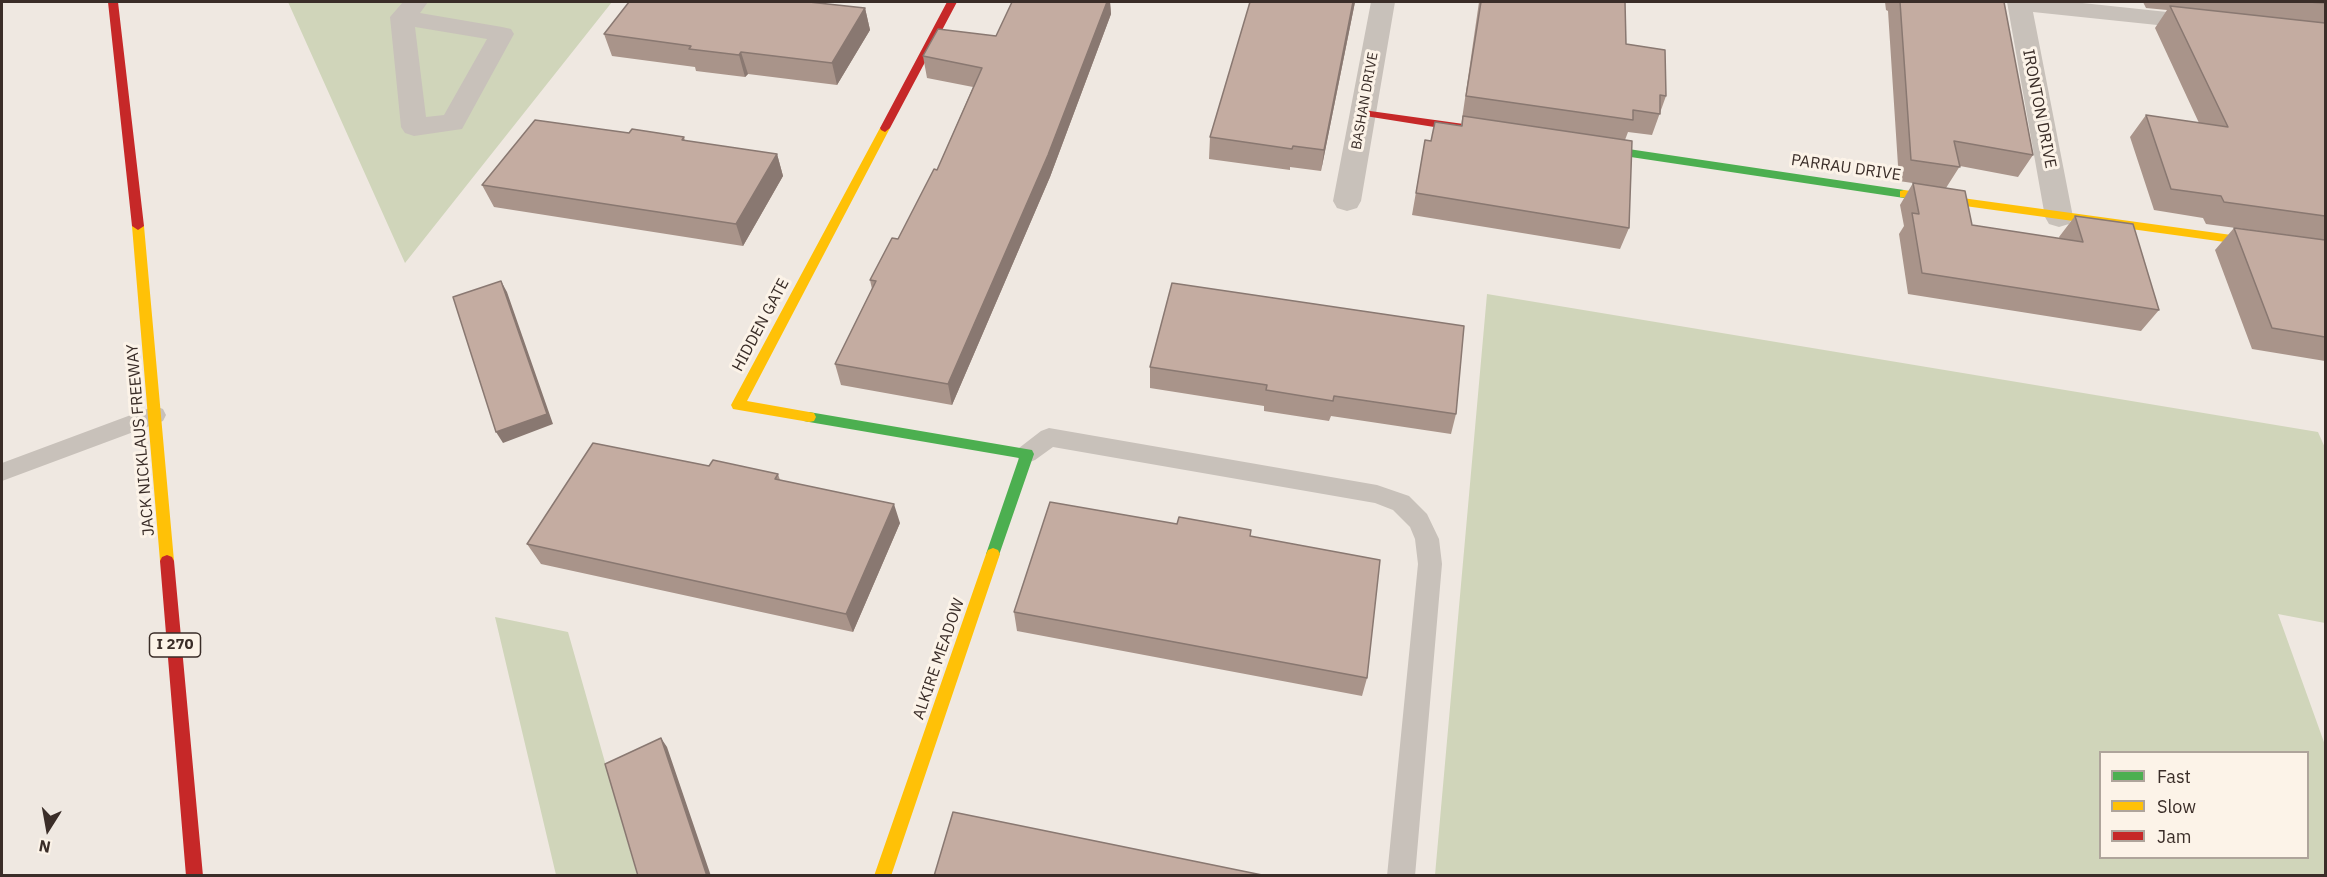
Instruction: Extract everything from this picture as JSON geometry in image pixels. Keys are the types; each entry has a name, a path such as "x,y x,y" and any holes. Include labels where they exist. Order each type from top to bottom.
{"main road":[{"name":"JACK NICKLAUS FREEWAY","path":"113,2 140,240 195,876"},
{"name":"HIDDEN GATE","path":"952,2 738,405 1027,454"},
{"path":"1363,113 1493,132"},
{"name":"PARRAU DRIVE","path":"1575,145 2059,217 2325,252"},
{"name":"ALKIRE MEADOW","path":"882,876 1027,454"}],"street":[{"name":"BASHAN DRIVE","path":"1347,201 1383,2"},
{"path":"2019,2 2231,26"},
{"name":"IRONTON DRIVE","path":"2019,2 2059,217"},
{"path":"409,9 502,34 453,123 414,127 409,9"}],"lane":[{"path":"2,472 155,415"},
{"path":"1027,454 1049,437 1377,494 1401,503 1419,520 1427,540 1430,564 1401,876"}],"green space":[{"path":"288,2 612,2 405,263"},
{"path":"1487,294 2318,432 2326,450 2325,623 2278,614 2325,745 2325,875 1435,875"},
{"path":"495,617 568,632 637,875 556,875"}],"building":[{"path":"629,2 809,2 865,8 832,63 741,52 739,55 689,49 691,46 604,34"},
{"path":"1012,2 1107,2 1048,155 948,384 835,364 876,281 870,280 892,238 898,239 934,169 937,170 982,68 923,56 938,29 996,36"},
{"path":"1250,2 1353,2 1324,150 1293,146 1292,149 1210,137"},
{"path":"1481,2 1625,2 1626,44 1665,50 1666,96 1660,95 1660,114 1633,110 1633,120 1466,96"},
{"path":"1900,2 2004,2 2033,155 1954,141 1960,167 1911,160"},
{"path":"2170,6 2325,23 2325,216 2224,202 2221,196 2171,189 2146,115 2228,127"},
{"path":"1463,116 1632,141 1629,228 1416,193 1425,140 1431,141 1435,122 1462,126"},
{"path":"535,120 629,133 632,129 684,137 682,140 777,154 736,224 482,185"},
{"path":"1913,183 1965,191 1972,225 2083,242 2075,216 2133,224 2159,310 1922,273 1912,213 1919,214"},
{"path":"2234,228 2325,240 2325,337 2272,328"},
{"path":"501,281 547,414 496,432 453,297"},
{"path":"1172,283 1464,326 1456,414 1334,396 1333,401 1266,390 1267,385 1150,367"},
{"path":"593,443 709,466 713,460 778,474 775,479 894,504 846,614 527,544"},
{"path":"1050,502 1177,524 1179,517 1251,530 1250,536 1380,560 1367,678 1014,612"},
{"path":"661,738 707,876 638,876 605,764"},
{"path":"953,812 1267,876 934,876"}],"traffic: fast":[{"path":"1588,147 1904,194"},
{"path":"809,417 1027,454 993,554"}],"traffic: slow":[{"path":"809,417 738,405 885,128"},
{"path":"1904,194 2326,252"},
{"path":"138,226 167,561"},
{"path":"882,876 993,554"}],"traffic: jam":[{"path":"113,2 138,226"},
{"path":"885,128 952,2"},
{"path":"1363,113 1478,130"},
{"path":"167,561 195,876"}]}
